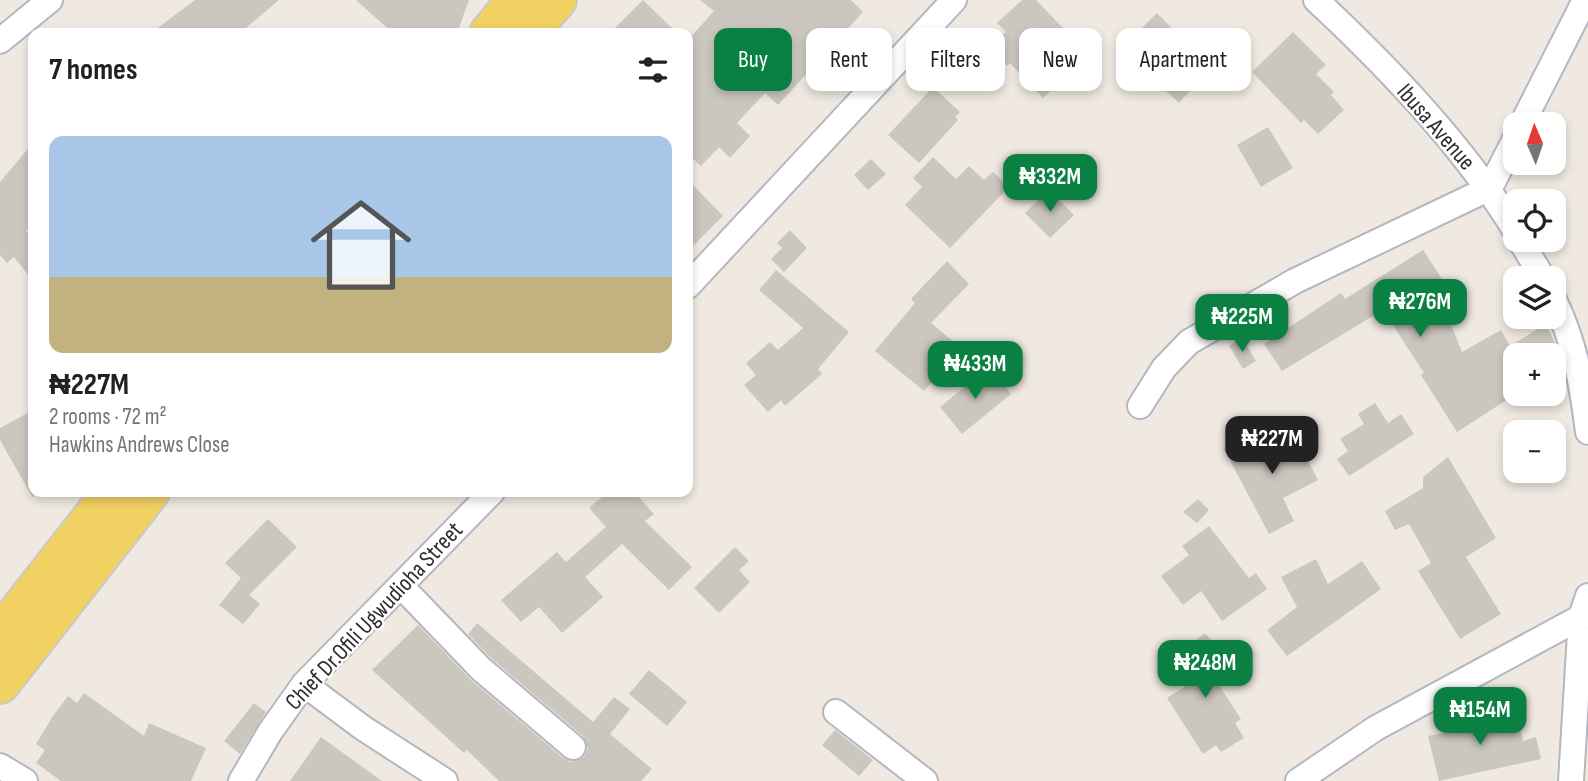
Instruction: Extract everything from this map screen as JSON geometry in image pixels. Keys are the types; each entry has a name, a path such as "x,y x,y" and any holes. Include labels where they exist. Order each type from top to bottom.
{"main road":[{"path":"493,28 517,0"},
{"path":"532,28 557,0"},
{"path":"0,635 108,497"},
{"path":"0,684 146,497"}],"street":[{"path":"0,41 50,0"},
{"path":"693,281 954,0"},
{"name":"Ibusa Avenue","path":"1316,0 1363,44 1490,188 1503,210"},
{"path":"1528,112 1585,0"},
{"path":"1140,406 1164,368 1189,342 1295,282 1490,188 1503,162"},
{"path":"1566,325 1582,384 1588,432"},
{"name":"Chief Dr.Ofili Ugwudioha Street","path":"241,781 270,732 304,684 487,497"},
{"path":"401,586 481,669 573,747"},
{"path":"1298,781 1376,728 1586,610"},
{"path":"1571,781 1586,610"},
{"path":"304,684 435,778"},
{"path":"836,712 925,781"},
{"path":"0,766 25,781"}],"building":[{"path":"195,0 279,0 246,28 158,28"},
{"path":"356,0 469,0 459,28 387,28"},
{"path":"643,0 672,28 615,28"},
{"path":"700,0 851,0 863,12 848,28 806,28 806,74 792,90 792,28 714,28 714,91 791,91 778,105 765,93 737,123 750,136 730,158 719,147 701,166 693,159 693,34 714,11"},
{"path":"1022,0 1036,0 1063,28 1019,28 1019,73 1010,63 1007,66 1005,64 1006,32 1005,28 997,23"},
{"path":"1157,13 1172,28 1142,28"},
{"path":"1293,32 1326,65 1316,74 1334,92 1331,95 1344,110 1318,134 1304,120 1301,123 1252,72"},
{"path":"929,91 937,91 960,112 955,117 958,120 919,163 888,135"},
{"path":"1036,91 1050,91 1043,98"},
{"path":"1166,91 1190,91 1179,103"},
{"path":"1268,127 1293,168 1261,187 1237,145"},
{"path":"28,149 28,275 14,257 7,263 0,255 0,182"},
{"path":"933,157 956,179 969,166 984,180 993,172 1009,187 950,248 905,205 922,187 913,178"},
{"path":"871,159 886,174 868,190 854,175"},
{"path":"693,185 723,216 693,246"},
{"path":"1049,190 1074,215 1050,238 1025,213"},
{"path":"790,230 807,248 784,272 771,259 782,248 777,243"},
{"path":"1423,250 1463,311 1449,320 1462,352 1501,330 1508,343 1503,343 1503,402 1457,432 1421,375 1424,373 1383,310 1282,371 1264,344 1341,293 1345,299"},
{"path":"947,261 969,284 931,323 960,347 924,391 875,351 915,303 911,299"},
{"path":"776,270 849,332 818,369 822,374 785,406 781,400 768,412 744,385 756,375 746,363 770,342 778,350 803,328 759,290"},
{"path":"1538,329 1548,329 1555,343 1515,343"},
{"path":"1242,338 1256,361 1243,369 1229,346"},
{"path":"989,367 1011,394 962,434 940,407"},
{"path":"1375,403 1388,423 1401,414 1414,434 1349,476 1337,459 1348,451 1340,439 1364,424 1358,414"},
{"path":"28,413 28,489 0,440 0,428"},
{"path":"1291,428 1318,480 1283,498 1294,521 1269,534 1224,449 1242,440 1248,450"},
{"path":"1448,457 1496,538 1466,557 1501,614 1460,639 1418,571 1431,563 1409,524 1395,530 1385,511 1423,488 1423,477"},
{"path":"602,497 639,497 654,514 645,521 692,567 669,590 622,544 585,577 603,597 562,633 539,607 521,622 501,600 557,552 566,562 606,527 589,508"},
{"path":"1198,499 1209,510 1197,523 1183,512"},
{"path":"268,519 297,547 249,595 260,604 243,624 219,605 241,578 225,563"},
{"path":"1209,526 1249,578 1256,573 1267,589 1222,621 1201,591 1183,605 1161,576 1189,555 1182,546"},
{"path":"735,547 749,561 739,570 750,582 719,613 694,588"},
{"path":"1316,559 1328,584 1362,561 1381,589 1287,656 1267,630 1297,607 1281,577"},
{"path":"477,623 593,722 614,697 630,709 610,734 652,769 641,781 499,781 467,750 464,753 372,670 418,625 471,680 563,758 571,762 584,757 588,749 583,736 491,658 468,634"},
{"path":"1205,633 1221,652 1205,664 1241,719 1235,723 1244,738 1221,752 1216,745 1203,754 1167,698 1194,681 1175,656"},
{"path":"649,670 687,702 667,726 629,694"},
{"path":"84,693 144,736 149,723 206,748 191,781 61,781 36,763 45,750 36,744 53,716 68,696 77,703"},
{"path":"254,703 266,712 240,754 224,741"},
{"path":"1495,711 1498,726 1518,721 1523,741 1536,737 1541,759 1439,781 1428,736 1447,732 1445,723"},
{"path":"835,730 873,760 859,776 822,745"},
{"path":"321,737 382,781 290,781"}]}
